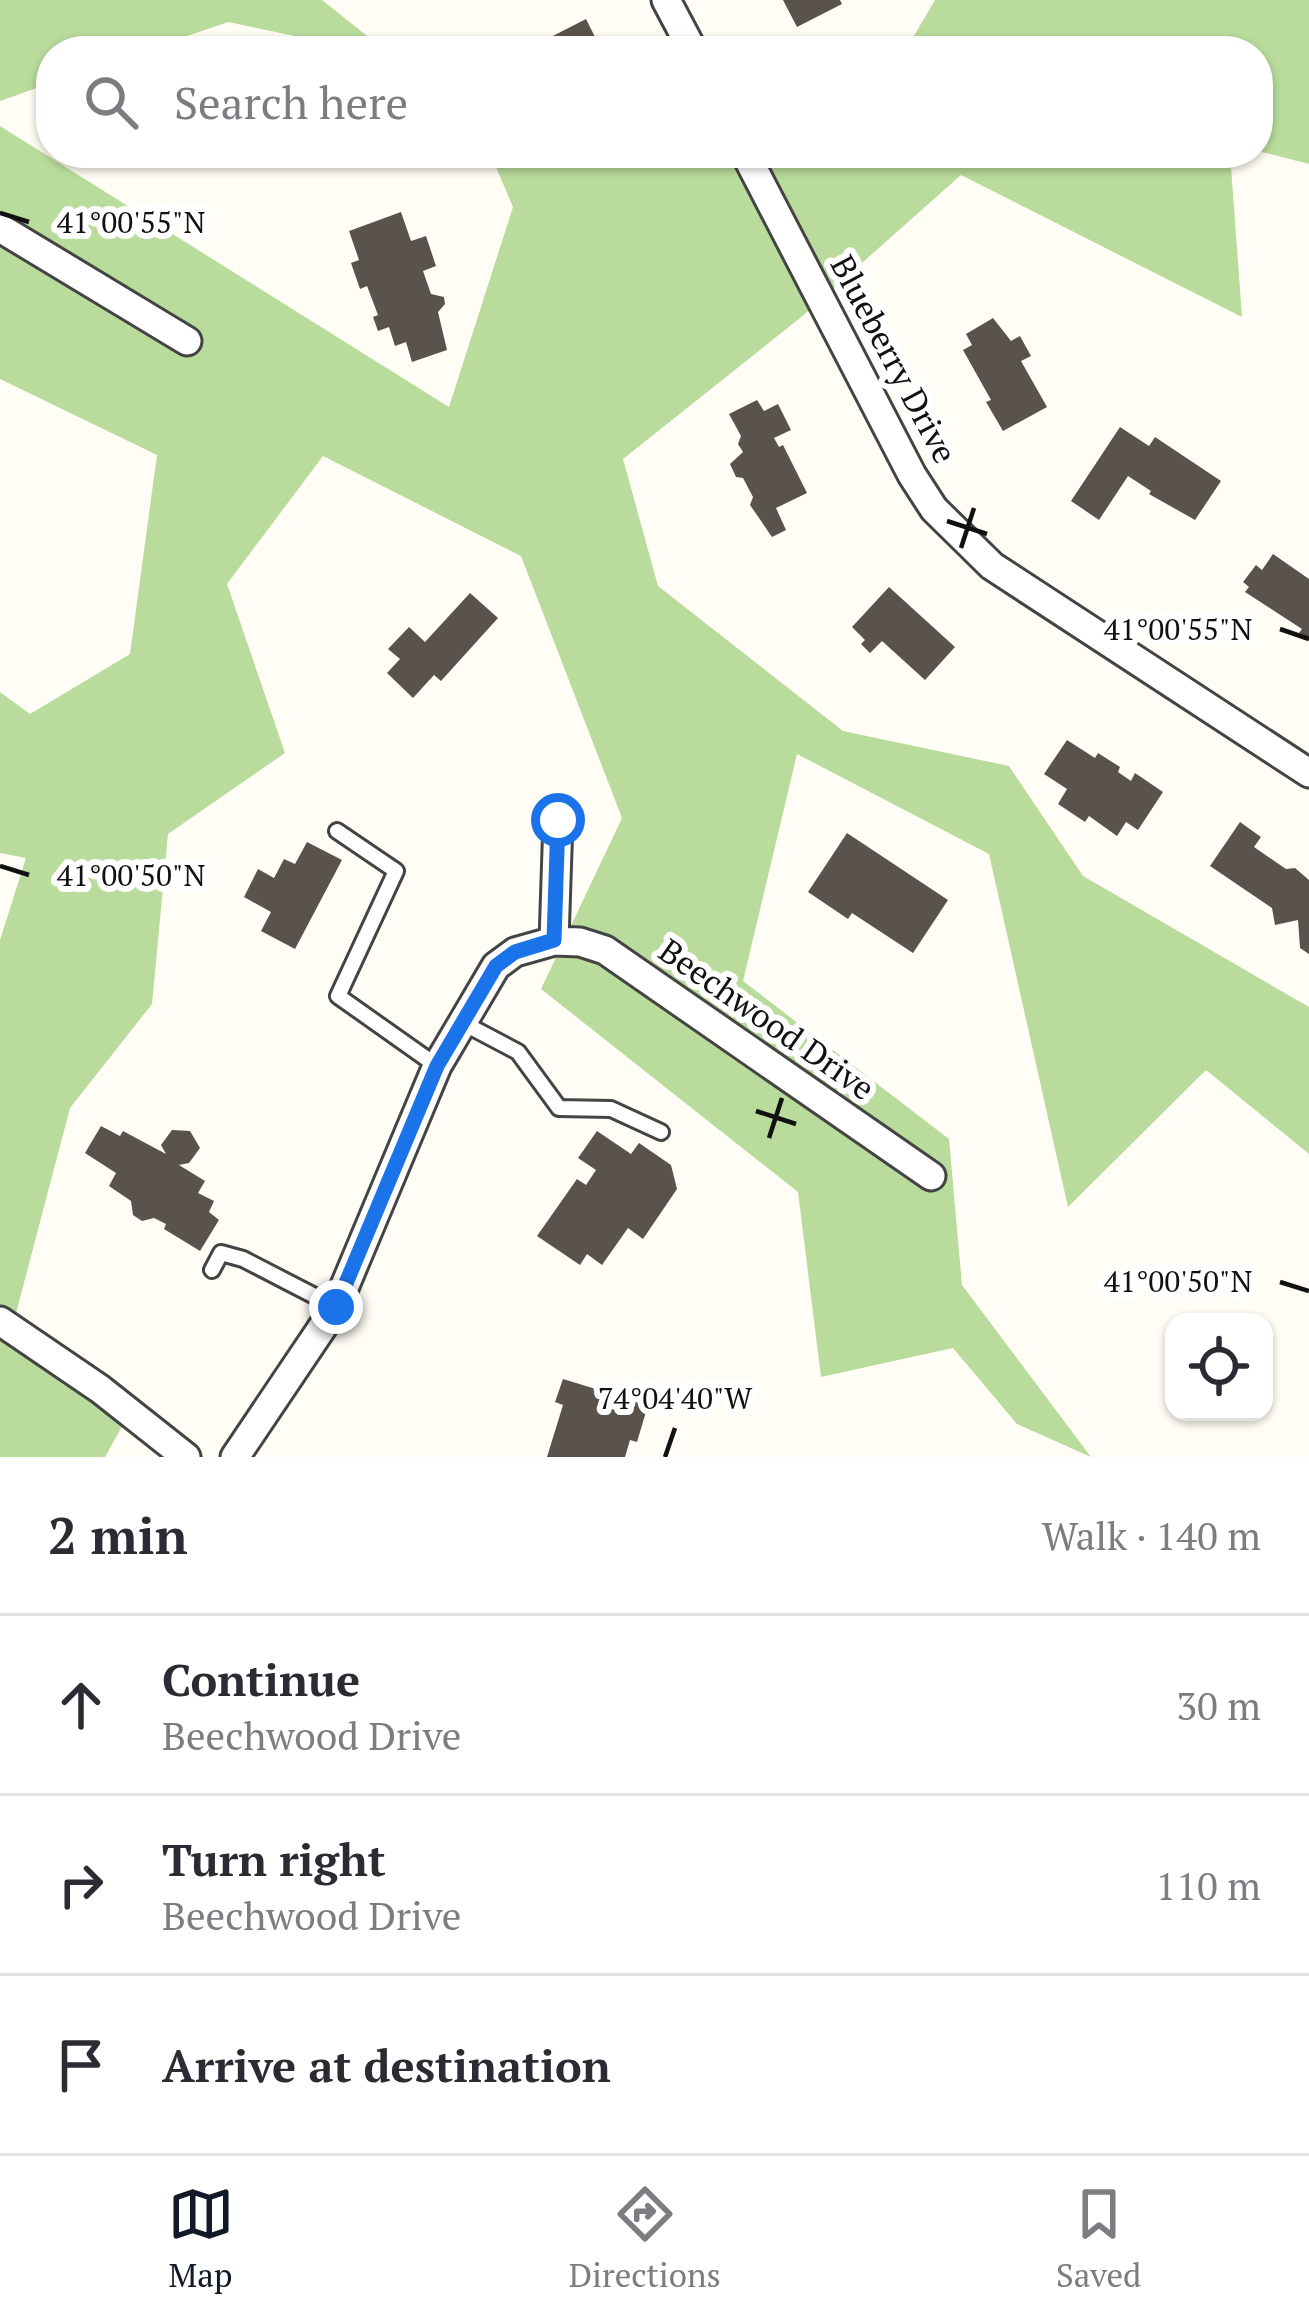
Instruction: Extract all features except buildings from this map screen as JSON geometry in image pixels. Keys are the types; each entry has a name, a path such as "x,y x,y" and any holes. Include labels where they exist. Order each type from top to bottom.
{"street":[{"path":"666,0 685,36"},
{"name":"Blueberry Drive","path":"753,168 912,475 961,540 992,566 1309,772"},
{"path":"0,228 187,340"},
{"path":"235,1457 336,1307 437,1066 496,966 515,952 554,940 558,820"},
{"name":"Beechwood Drive","path":"554,940 605,950 931,1176"},
{"path":"0,1321 100,1389 186,1457"}],"lane":[{"path":"337,831 397,872 338,996 437,1066"},
{"path":"463,1023 518,1052 559,1108 611,1109 661,1132"},
{"path":"212,1270 221,1253 243,1258 336,1307"}],"green space":[{"path":"0,0 322,0 367,36 295,36 228,22 187,36 36,36 36,88 0,101"},
{"path":"935,0 1309,0 1309,164 1273,155 1273,36 914,36"},
{"path":"0,126 36,149 36,168 67,168 449,407 513,207 496,168 1231,168 1242,317 961,175 800,318 623,459 658,586 843,731 1009,766 1083,876 1309,1007 1309,1154 1206,1070 1068,1207 989,854 797,754 743,981 949,1139 962,1285 1091,1457 1017,1424 953,1348 821,1377 798,1192 541,989 622,818 521,556 323,456 227,584 285,753 168,834 152,1004 70,1108 15,1317 131,1410 105,1457 0,1457 0,940 26,858 0,853 0,692 30,714 130,654 157,455 0,379"}],"route":[{"path":"336,1307 437,1066 496,966 515,952 554,940 558,820"}]}
